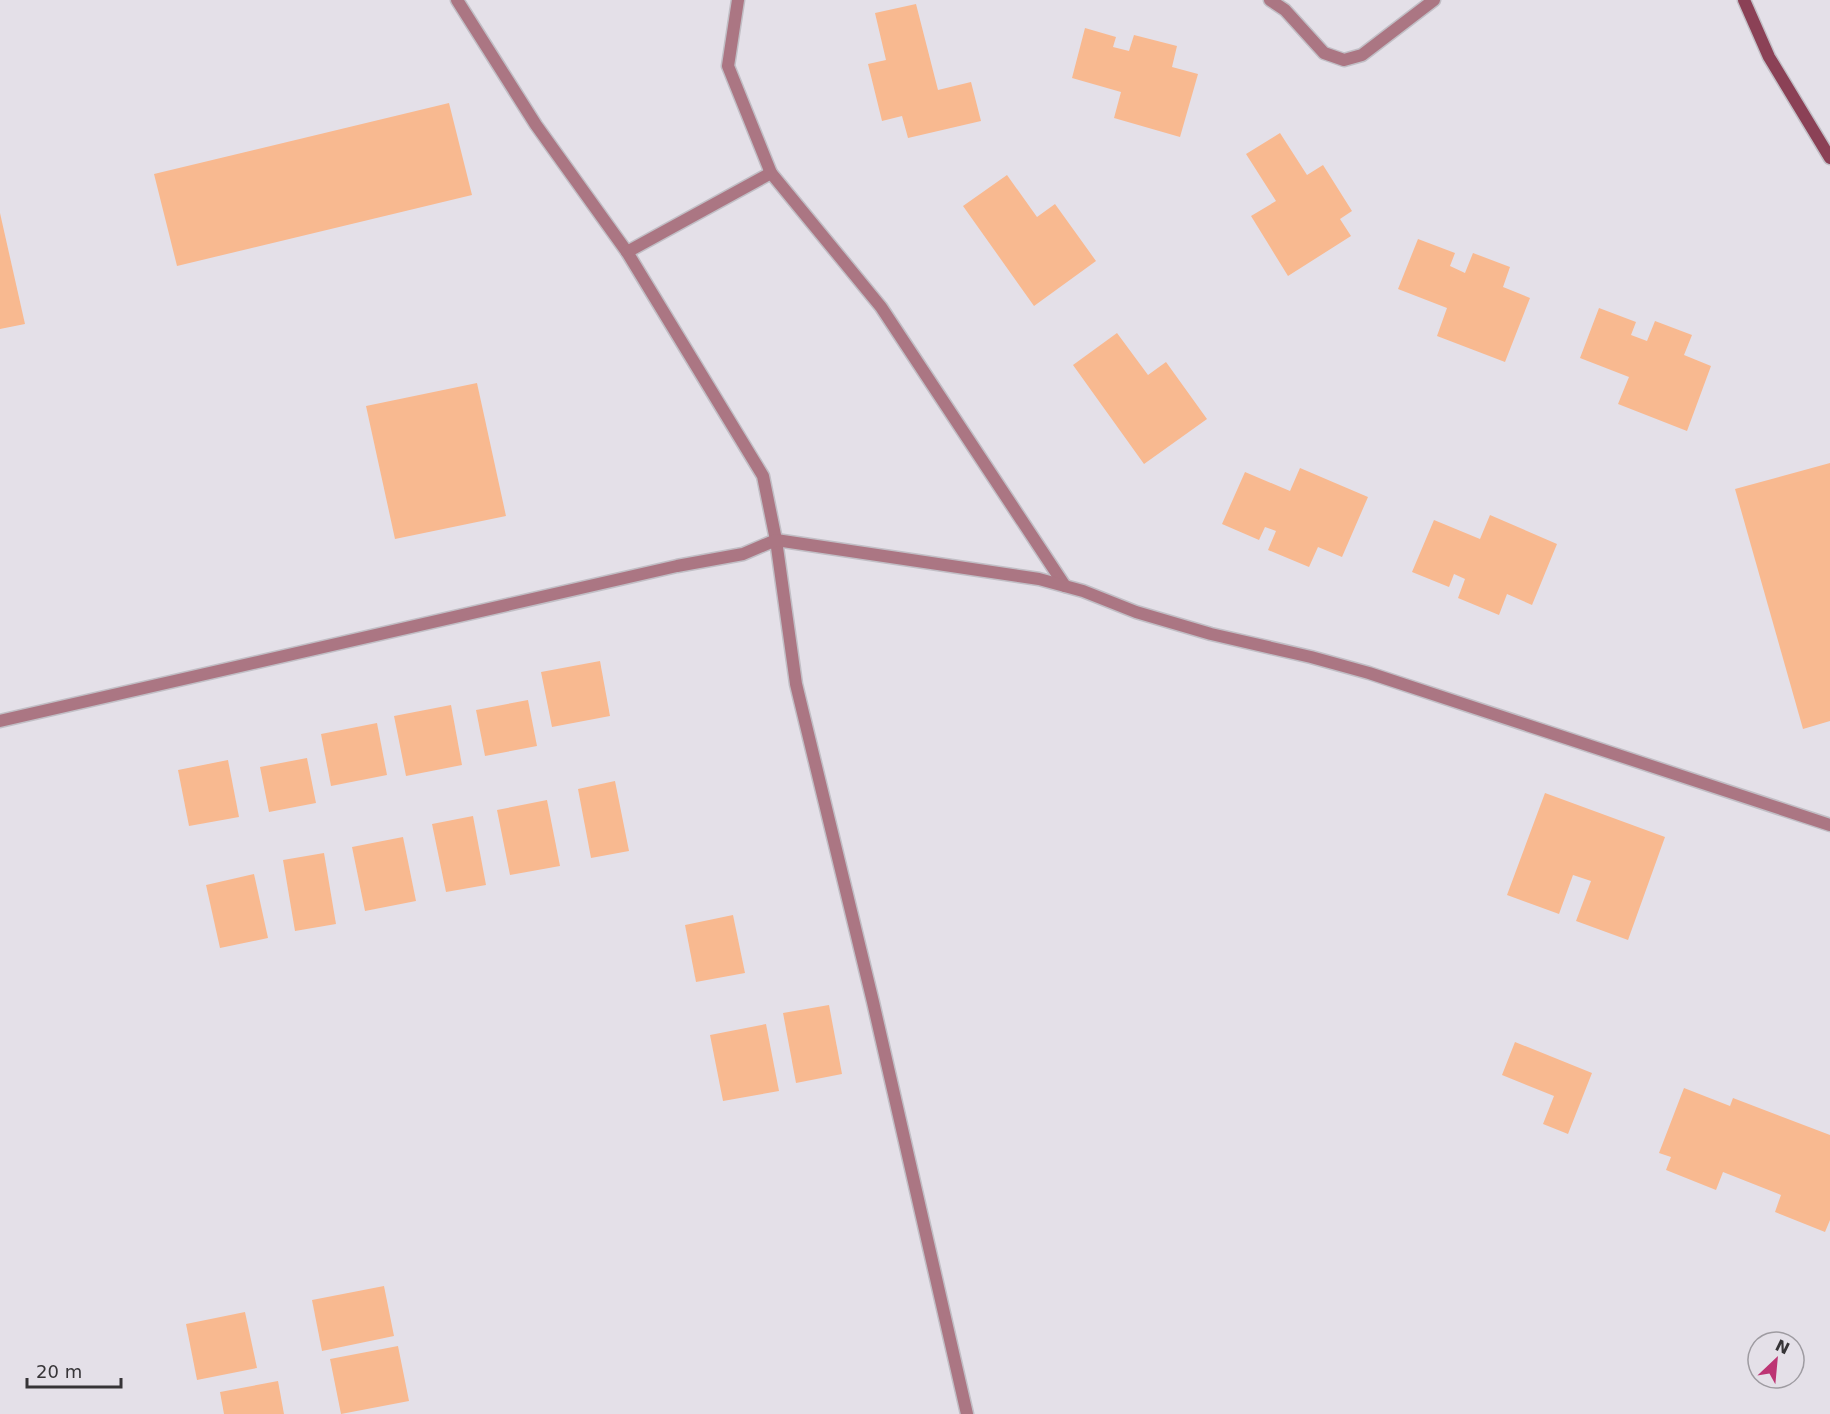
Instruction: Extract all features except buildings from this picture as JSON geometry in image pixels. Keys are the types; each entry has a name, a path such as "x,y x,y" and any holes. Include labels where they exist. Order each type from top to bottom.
{"street":[{"path":"457,0 536,125 627,252 763,476 776,540 796,684 873,1002 967,1414"},
{"path":"738,0 728,66 771,172 881,307 1065,586"},
{"path":"1270,0 1285,10 1324,53 1344,60 1362,55 1434,0"},
{"path":"1744,0 1769,57 1830,158"},
{"path":"627,252 771,172"},
{"path":"0,721 678,566 743,554 776,540 1039,579 1065,586 1136,612 1211,634 1369,673 1830,825"}]}
